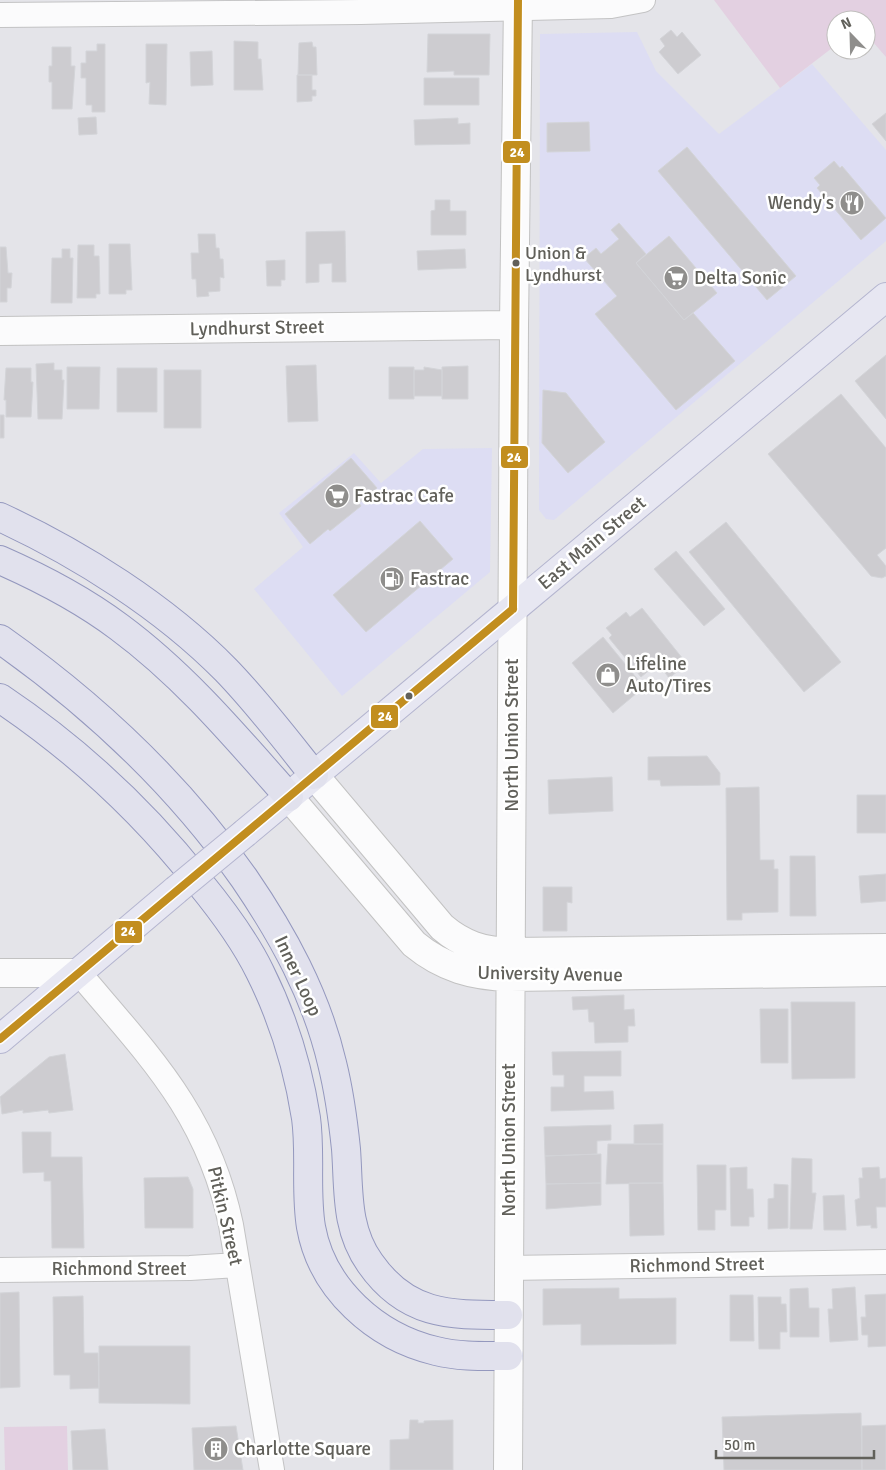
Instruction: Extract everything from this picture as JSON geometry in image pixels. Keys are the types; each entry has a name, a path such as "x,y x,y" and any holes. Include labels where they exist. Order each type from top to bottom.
{"highway":[{"path":"0,517 46,540 96,570 144,602 202,648 237,682 314,776"},
{"path":"0,560 61,590 121,628 199,698 289,797"},
{"name":"Inner Loop","path":"0,639 88,706 170,784 224,851 280,936 303,979 326,1039 340,1105 350,1218 358,1241 370,1263 388,1284 420,1306 446,1314 508,1315"},
{"name":"Inner Loop","path":"0,698 57,739 132,805 211,896 250,954 276,1008 300,1081 306,1121 309,1205 315,1242 327,1269 346,1297 367,1318 405,1342 455,1355 508,1356"}],"main road":[{"name":"North Union Street","path":"508,1470 512,610 518,4"},
{"name":"East Main Street","path":"0,1039 886,297"},
{"name":"Lyndhurst Street","path":"0,331 514,325"},
{"name":"University Avenue","path":"314,776 432,916 453,937 510,964 886,972"},
{"name":"University Avenue","path":"289,797 407,936 425,952 460,971 475,974 510,964 886,948"},
{"path":"0,973 79,973"}],"street":[{"path":"0,14 518,4 611,6 643,0"},
{"name":"Pitkin Street","path":"79,973 164,1074 197,1125 223,1191 272,1470"},
{"name":"Richmond Street","path":"508,1268 886,1262"},
{"name":"Richmond Street","path":"0,1270 190,1268 237,1265"}],"shaded area":[{"path":"714,0 886,0 886,57 876,46 876,10 826,10 826,53 780,88"},
{"path":"637,32 656,71 719,134 812,64 886,150 886,241 554,520 546,519 539,510 540,34"},
{"path":"492,448 490,572 342,696 254,589 303,547 279,513 354,453 381,483 423,449"},
{"path":"67,1426 68,1470 5,1470 4,1427"}],"building":[{"path":"671,30 677,37 682,32 701,55 678,74 659,52 665,46 660,39"},
{"path":"428,34 490,34 489,75 454,75 454,71 427,72"},
{"path":"234,41 258,42 258,59 261,59 263,90 234,90"},
{"path":"312,42 313,47 316,47 317,75 298,75 299,43"},
{"path":"97,44 105,44 105,112 92,112 92,105 86,105 86,78 81,78 81,63 86,63 86,51 97,51"},
{"path":"146,44 167,44 166,105 149,104 150,82 146,83"},
{"path":"52,47 71,47 71,66 75,66 72,109 52,109 52,82 49,82 49,66 52,66"},
{"path":"212,51 213,85 191,86 190,52"},
{"path":"297,75 312,75 312,90 316,90 316,96 312,96 312,101 297,102"},
{"path":"424,78 479,78 479,105 424,105"},
{"path":"886,113 886,141 872,124"},
{"path":"96,117 97,134 79,135 78,118"},
{"path":"458,118 458,124 470,123 470,144 415,145 414,120"},
{"path":"589,122 590,151 547,152 547,123"},
{"path":"687,147 796,276 767,300 658,171"},
{"name":"Wendy's","path":"834,161 840,168 842,166 886,218 861,240 817,188 820,185 814,178"},
{"path":"435,200 450,200 450,211 466,211 466,235 431,235 431,211 435,210"},
{"path":"619,223 646,254 636,263 684,320 693,313 735,361 676,410 595,314 617,296 584,258 596,248 601,254 619,239 611,230"},
{"path":"345,231 346,282 332,282 332,263 319,264 319,282 306,283 306,232"},
{"path":"198,234 215,234 216,248 219,248 220,259 223,259 224,278 220,277 220,291 208,292 209,296 197,297 196,279 192,279 191,253 199,253"},
{"name":"Delta Sonic","path":"669,236 717,293 684,320 636,263"},
{"path":"109,244 130,244 132,290 126,290 126,294 109,294"},
{"path":"78,245 94,245 94,256 99,256 100,294 96,294 96,298 77,298"},
{"path":"0,247 6,247 8,273 12,273 11,288 7,288 7,302 0,302"},
{"path":"62,249 70,249 70,258 73,258 72,303 51,303 52,258 62,258"},
{"path":"465,249 466,268 418,270 417,251"},
{"path":"285,260 285,280 281,280 281,286 267,286 266,261"},
{"path":"886,355 886,419 855,381"},
{"path":"54,363 54,370 62,370 62,380 64,380 62,419 38,419 36,364"},
{"path":"316,365 318,421 288,422 286,366"},
{"path":"468,366 468,399 442,399 442,367"},
{"path":"67,367 100,367 99,409 67,409"},
{"path":"389,367 414,367 414,399 389,399"},
{"path":"424,367 442,370 442,396 414,396 414,370 424,370"},
{"path":"6,368 31,368 31,382 33,382 31,417 6,417 6,400 4,400"},
{"path":"117,368 157,368 157,412 117,412"},
{"path":"164,370 201,370 201,428 164,428"},
{"path":"543,390 566,393 605,442 568,473 542,443"},
{"path":"841,394 886,448 886,548 877,555 886,566 886,576 882,578 871,576 768,454"},
{"path":"0,415 4,415 4,438 0,438"},
{"name":"Fastrac Cafe","path":"351,458 377,488 359,503 361,506 330,531 328,529 310,544 285,514"},
{"path":"420,521 453,559 366,632 333,595"},
{"path":"726,522 841,662 804,692 689,552"},
{"path":"676,551 725,609 704,626 654,569"},
{"path":"642,608 687,664 669,678 658,663 641,677 609,638 612,635 606,628 626,612 630,617"},
{"path":"603,637 644,687 613,713 572,663"},
{"path":"707,756 720,773 720,785 661,786 660,780 648,780 648,757"},
{"path":"612,777 613,811 549,814 548,780"},
{"path":"759,787 760,860 774,860 774,869 778,869 778,912 742,913 742,920 727,920 726,788"},
{"path":"857,795 886,795 886,833 857,833"},
{"path":"790,856 815,856 816,916 790,916"},
{"path":"886,874 886,901 861,903 859,876"},
{"path":"543,887 572,887 572,903 567,902 567,931 543,931"},
{"path":"624,995 624,1010 634,1009 635,1026 628,1026 628,1042 595,1043 594,1022 589,1022 588,1009 573,1010 572,997"},
{"path":"791,1002 855,1002 855,1078 792,1079"},
{"path":"760,1009 788,1009 788,1063 761,1063"},
{"path":"621,1051 621,1076 584,1076 584,1092 613,1091 614,1109 551,1111 551,1087 564,1087 564,1075 553,1075 552,1052"},
{"path":"65,1054 73,1110 49,1113 48,1110 23,1113 23,1110 2,1114 0,1097 49,1057"},
{"path":"663,1124 663,1144 634,1144 634,1125"},
{"path":"611,1125 611,1140 597,1141 597,1154 545,1156 544,1127"},
{"path":"22,1132 51,1132 51,1157 82,1157 84,1248 52,1248 51,1181 44,1181 44,1172 23,1173"},
{"path":"608,1144 663,1144 663,1183 606,1184"},
{"path":"601,1154 601,1183 546,1184 545,1156"},
{"path":"792,1158 812,1159 812,1193 816,1193 812,1229 790,1229"},
{"path":"697,1165 726,1165 726,1210 715,1210 715,1230 698,1230"},
{"path":"747,1167 747,1189 753,1189 754,1217 749,1217 749,1226 731,1226 730,1168"},
{"path":"879,1167 880,1179 886,1178 886,1207 876,1207 877,1228 871,1228 871,1225 857,1226 855,1200 860,1198 859,1178 863,1178 862,1168"},
{"path":"188,1177 193,1189 193,1228 145,1228 144,1178"},
{"path":"601,1183 601,1205 546,1209 546,1184"},
{"path":"629,1183 663,1183 664,1235 630,1236"},
{"path":"774,1184 788,1185 788,1228 768,1229 768,1199 774,1198"},
{"path":"844,1195 846,1230 824,1230 823,1196"},
{"path":"855,1287 858,1340 830,1342 828,1309 833,1309 832,1289"},
{"path":"619,1288 619,1299 676,1298 676,1344 581,1345 581,1324 543,1325 543,1289"},
{"path":"808,1288 809,1308 819,1308 819,1337 790,1337 790,1289"},
{"path":"19,1292 20,1387 0,1388 0,1293"},
{"path":"886,1294 886,1346 868,1347 868,1335 862,1335 861,1317 866,1317 865,1295"},
{"path":"730,1295 753,1295 754,1341 730,1341"},
{"path":"83,1296 84,1353 98,1353 99,1388 70,1389 70,1375 54,1375 53,1297"},
{"path":"758,1297 781,1297 781,1304 786,1304 787,1332 780,1332 780,1349 759,1349"},
{"path":"99,1346 190,1346 190,1404 99,1403"},
{"path":"861,1413 862,1470 724,1470 722,1417"},
{"path":"410,1420 418,1420 418,1423 424,1423 424,1421 453,1420 453,1470 390,1470 390,1440 409,1439"},
{"path":"886,1425 886,1470 862,1470 862,1426"},
{"name":"Charlotte Square","path":"236,1426 243,1470 194,1470 192,1428"},
{"path":"105,1429 108,1470 73,1470 71,1431"}],"transit line":[{"name":"24","path":"513,609 518,0"},
{"name":"24","path":"0,1039 513,609"}],"place":[{"name":"Wendy's","path":"852,203"},
{"name":"Union & Lyndhurst","path":"516,263"},
{"name":"Delta Sonic","path":"676,278"},
{"name":"Fastrac Cafe","path":"337,496"},
{"name":"Fastrac","path":"392,579"},
{"name":"Lifeline Auto/Tires","path":"608,675"},
{"name":"Charlotte Square","path":"216,1449"}]}
